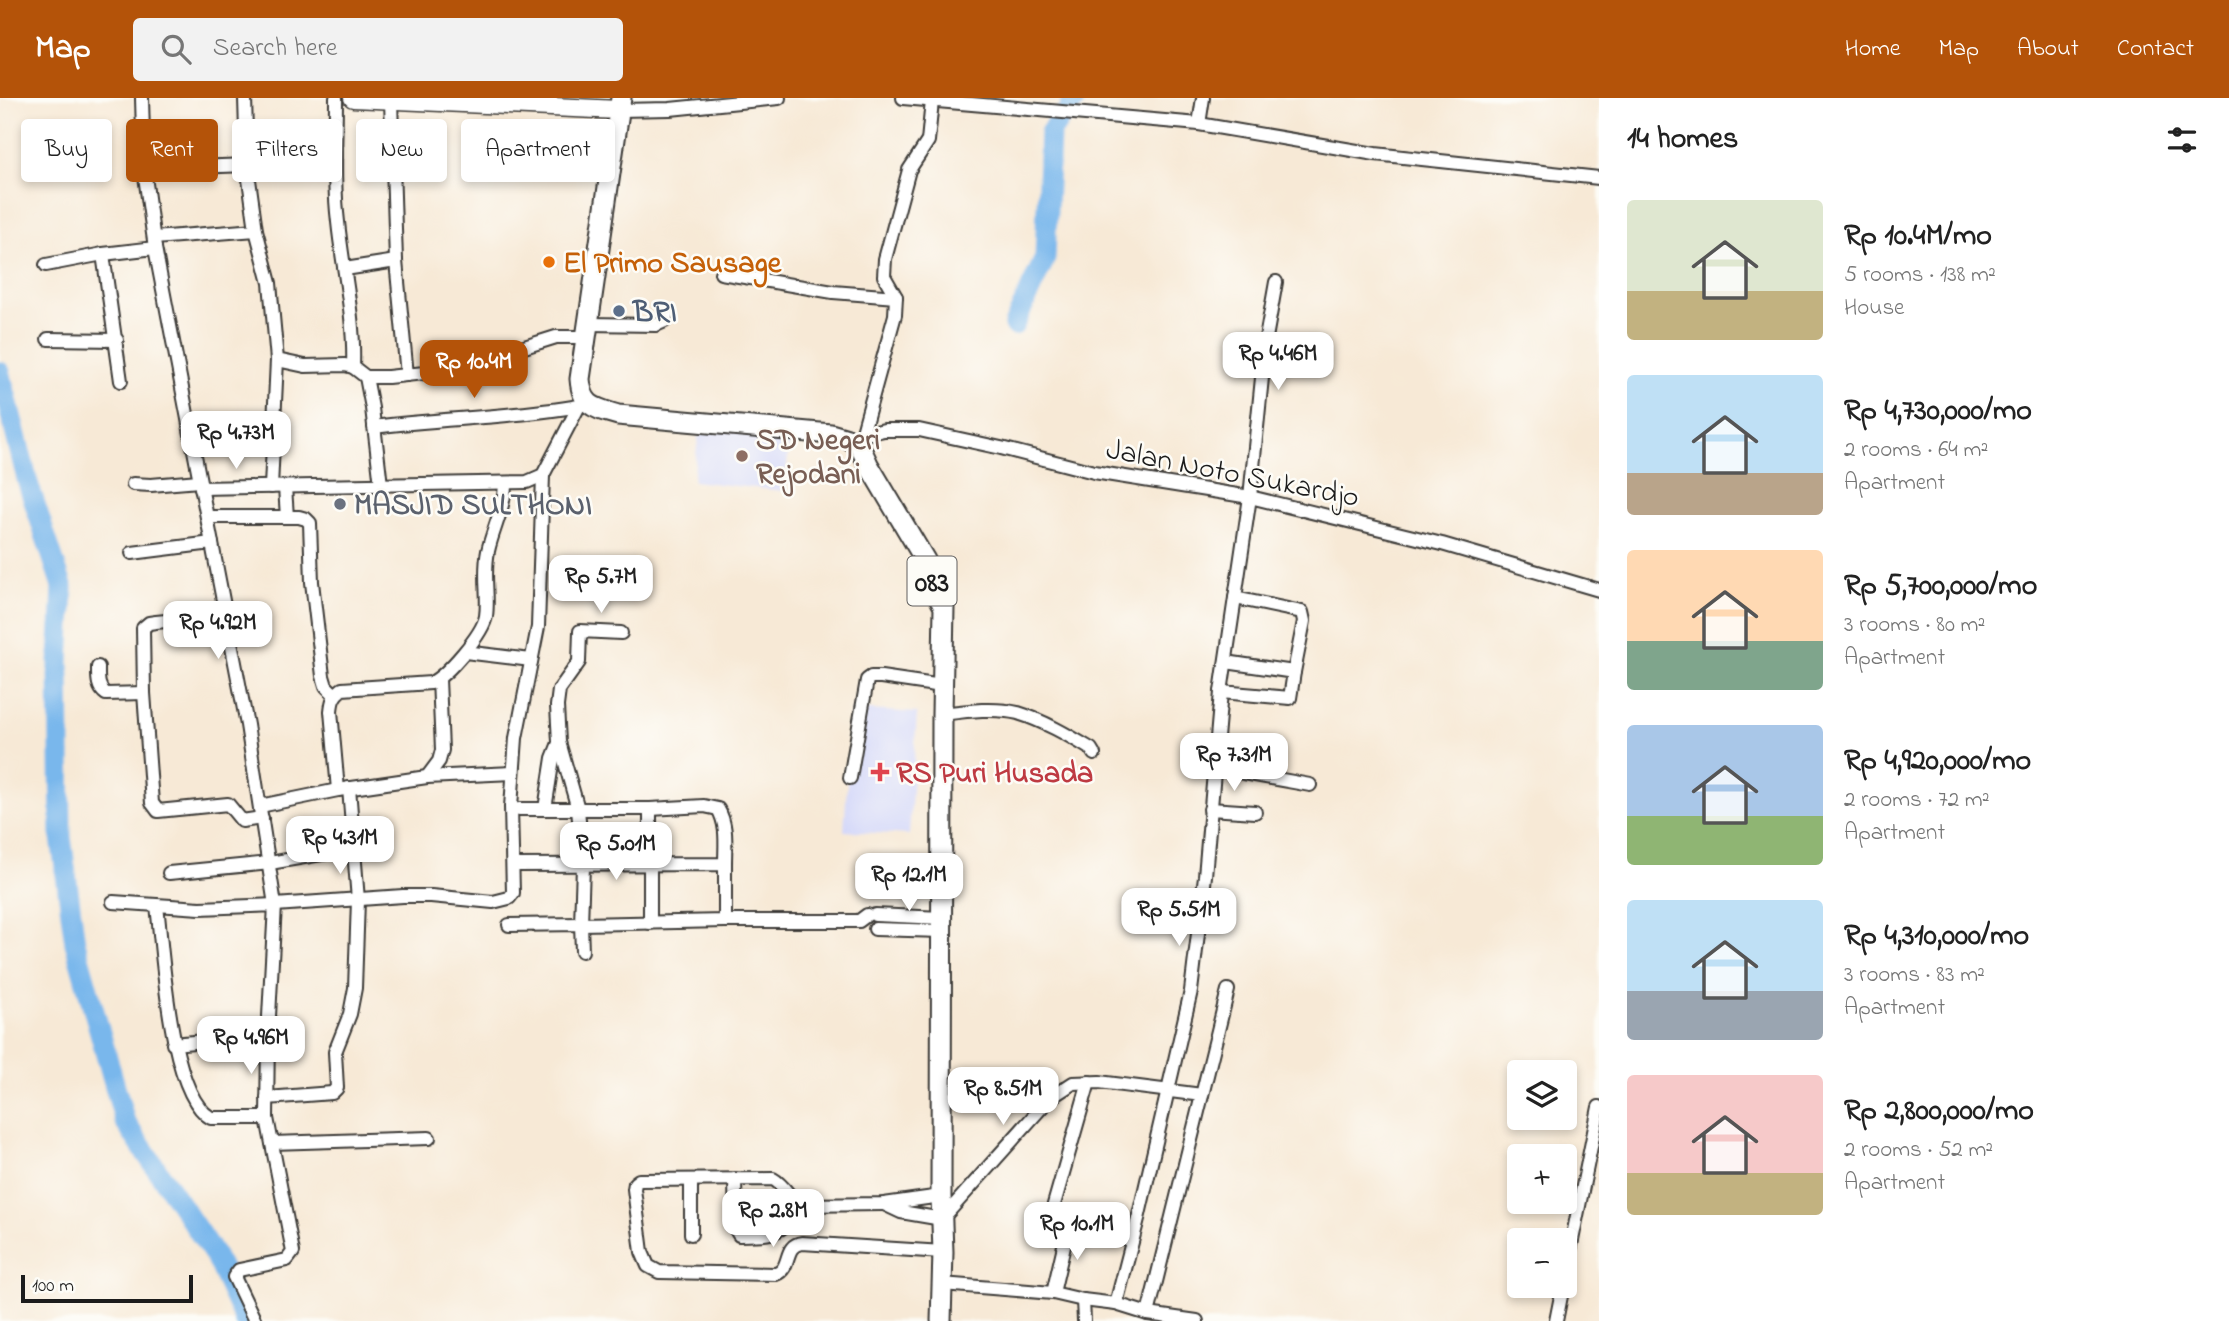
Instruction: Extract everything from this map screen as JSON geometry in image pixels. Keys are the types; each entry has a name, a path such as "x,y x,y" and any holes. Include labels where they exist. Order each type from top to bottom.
{"main road":[{"path":"354,98 620,104 580,379 582,404 618,415 860,438"},
{"name":"083","path":"860,438 868,464 925,559 933,586 944,607 942,1321"}],"street":[{"path":"142,98 143,119"},
{"path":"246,98 246,119"},
{"path":"336,98 335,180 354,344 354,367"},
{"path":"620,104 670,109 779,98"},
{"path":"902,98 1011,103 1199,124 1375,154 1599,178"},
{"path":"1199,124 1203,98"},
{"path":"391,100 396,261 407,375"},
{"path":"860,438 893,325 896,297 884,276 885,259 909,170 929,141 932,100"},
{"path":"146,182 154,243 226,615 275,905 268,1035 267,1118 293,1252 291,1257 286,1259 235,1272 234,1277 255,1321"},
{"path":"249,182 256,230 270,283 277,360 271,487"},
{"path":"46,265 154,243 256,230"},
{"path":"103,254 121,381"},
{"path":"345,269 396,261"},
{"path":"721,273 833,292 896,297"},
{"path":"1116,1304 1191,991 1221,692 1250,497 1266,338 1276,282"},
{"path":"366,377 451,370 556,337 588,330 656,325 665,321 667,314"},
{"path":"48,339 117,340"},
{"path":"277,360 305,366 345,365 354,367 366,377 380,485"},
{"path":"374,427 480,416 510,416 582,404"},
{"path":"113,902 200,908 431,896 493,902 509,898 513,893 511,807 516,738 538,627 543,475 582,404"},
{"name":"Jalan Noto Sukardjo","path":"860,438 884,430 919,430 1094,472 1250,497 1442,544 1599,590"},
{"path":"133,484 285,487 505,483 527,482 543,475"},
{"path":"267,1098 332,1093 337,1088 336,1047 350,1014 355,988 358,900 355,849 331,711 332,700 342,689 431,682 439,679 465,652 480,632 486,616 484,570 493,530 505,495 505,483"},
{"path":"285,487 287,517"},
{"path":"206,517 287,517 306,519 310,523 312,582 323,676 326,685 335,695"},
{"path":"132,553 212,543"},
{"path":"1221,692 1290,698 1304,621 1302,612 1235,598"},
{"path":"226,615 149,623 143,628 144,693 154,808 158,811 228,804 242,821 250,821 261,812 344,789 427,776 513,773"},
{"path":"582,951 583,866 578,809 559,742 557,705 559,690 579,662 580,631 621,633"},
{"path":"465,652 531,660"},
{"path":"1226,662 1294,672"},
{"path":"98,667 99,684 106,694 144,693"},
{"path":"850,778 867,680 881,677 942,686"},
{"path":"427,776 439,761 442,750 439,679"},
{"path":"942,714 978,710 1016,713 1054,727 1091,749 1094,754"},
{"path":"545,809 551,767 559,742"},
{"path":"1215,768 1310,785"},
{"path":"519,809 650,809 704,806 718,809 724,819 725,830 725,921"},
{"path":"650,809 650,923"},
{"path":"1210,809 1255,812"},
{"path":"169,873 270,863 384,844"},
{"path":"518,865 725,864"},
{"path":"157,906 173,1045 188,1087 204,1114 211,1118 267,1118"},
{"path":"509,925 725,921 942,925"},
{"path":"1148,1314 1228,990"},
{"path":"173,1045 268,1035"},
{"path":"1089,1082 1053,1208 1054,1215 1059,1221 1132,1240"},
{"path":"884,1204 901,1212 942,1219 1050,1098 1073,1083 1167,1089 1202,1095"},
{"path":"1575,1228 1599,1107"},
{"path":"272,1143 429,1138"},
{"path":"735,1179 736,1230 739,1235 767,1233 785,1226 793,1200"},
{"path":"941,1196 884,1204 799,1205 781,1183 773,1179 639,1180 634,1189 642,1252 648,1266 659,1272 776,1274 782,1272 785,1267 791,1247 802,1243 943,1252"},
{"path":"691,1180 691,1234"},
{"path":"1053,1293 1069,1224"},
{"path":"942,1284 1053,1293 1116,1304 1148,1314 1197,1321"},
{"path":"1556,1321 1561,1298"},
{"path":"1083,1300 1084,1321"}],"shaded area":[{"name":"SD Negeri Rejodani","path":"700,422 791,430 784,491 693,481"},
{"name":"RS Puri Husada","path":"852,709 917,713 909,835 844,831"}],"waterway":[{"path":"1070,106 1076,98"},
{"path":"1014,325 1045,258 1050,133 1061,117"},
{"path":"0,372 28,483 63,589 59,663 61,837 75,943 125,1122 215,1256 245,1321"}],"place":[{"name":"El Primo Sausage","path":"549,262"},
{"name":"BRI","path":"619,311"},
{"name":"SD Negeri Rejodani","path":"742,456"},
{"name":"MASJID SULTHONI","path":"340,504"},
{"name":"RS Puri Husada","path":"880,772"}]}
